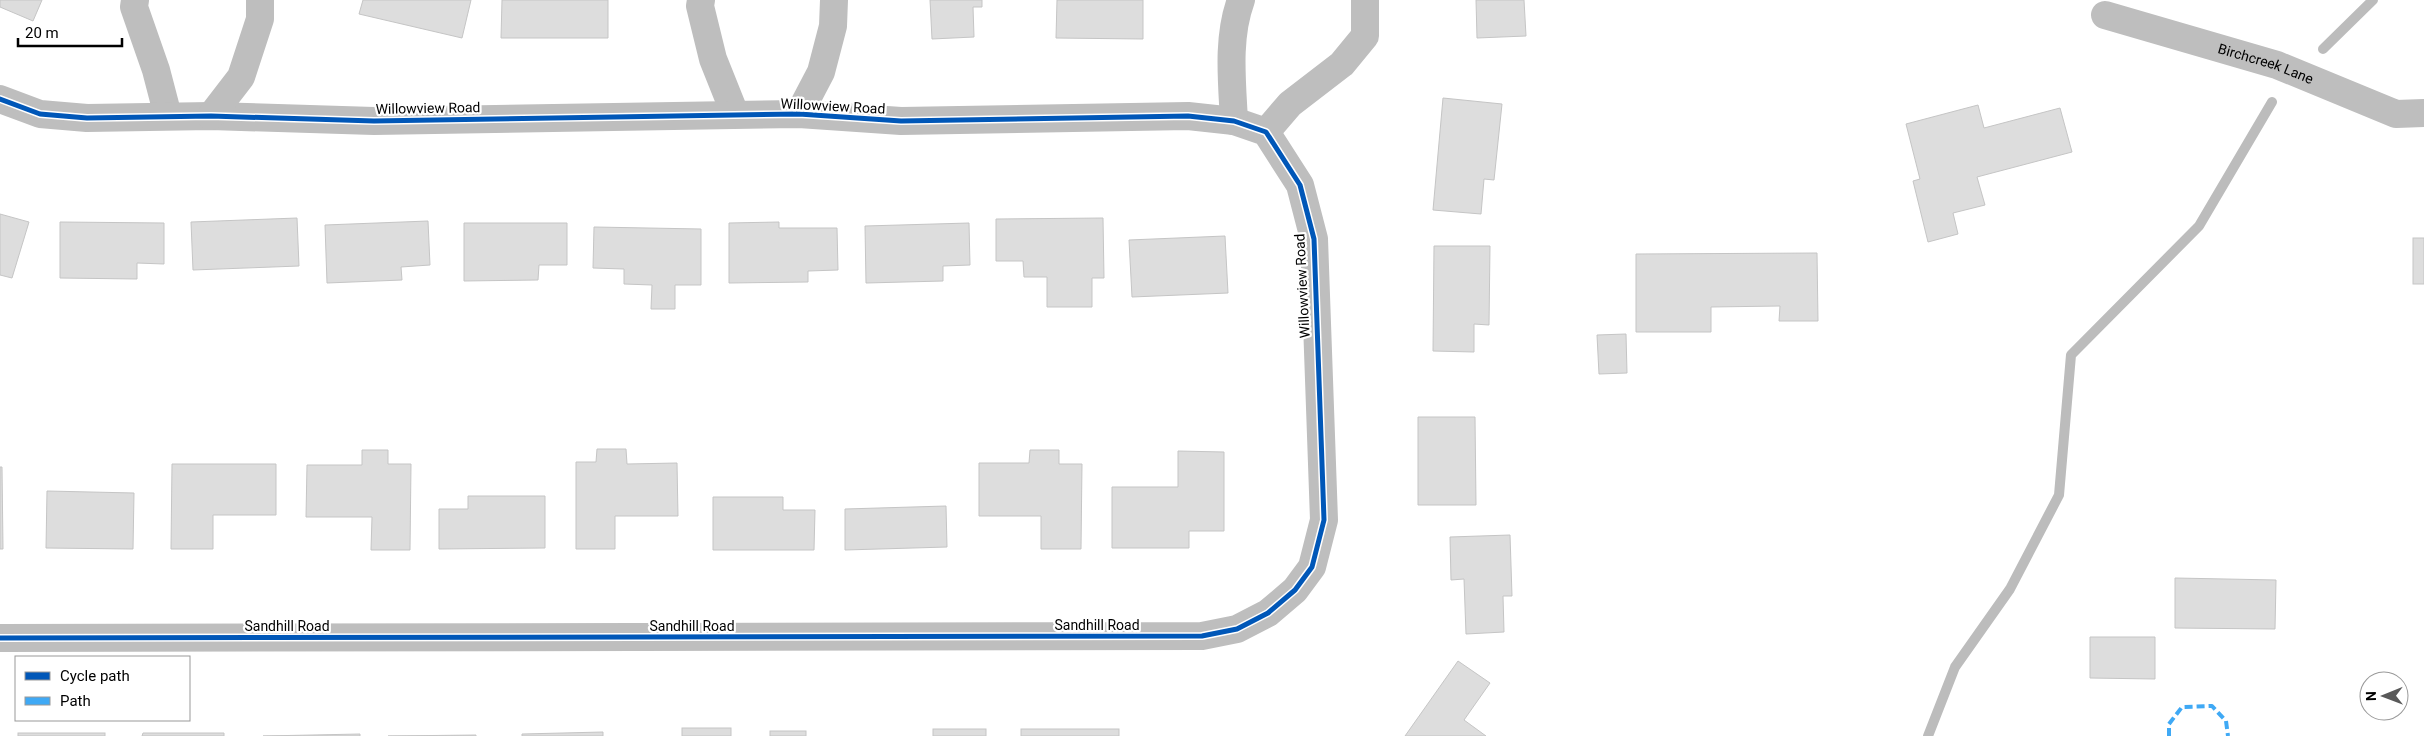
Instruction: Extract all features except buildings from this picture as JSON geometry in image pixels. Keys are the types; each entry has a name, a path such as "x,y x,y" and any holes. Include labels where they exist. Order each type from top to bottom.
{"street":[{"path":"135,0 134,7 156,70 168,116"},
{"path":"211,116 241,77 260,19 260,0"},
{"path":"702,0 700,6 713,58 735,114"},
{"path":"799,114 821,72 833,26 834,0"},
{"path":"1234,121 1231,57 1234,18 1241,0"},
{"path":"1266,132 1290,104 1342,64 1365,36 1365,0"},
{"name":"Birchcreek Lane","path":"2105,15 2277,65 2396,114 2424,112"},
{"name":"Willowview Road","path":"0,99 40,114 87,118 211,116 374,121 799,114 901,121 1188,116 1234,121 1266,132 1300,185 1314,239 1324,520"},
{"name":"Sandhill Road","path":"0,638 1202,636 1237,629 1268,613 1295,590 1312,567 1324,520"}],"waterway":[{"path":"2323,49 2373,0"},
{"path":"1928,736 1955,667 2010,589 2059,495 2071,355 2199,226 2272,102"}],"marked path":[{"path":"2169,736 2169,724 2182,707 2212,706 2226,721 2228,736"}],"cycle path":[{"path":"0,99 40,114 87,118 211,116 374,121 799,114 901,121 1188,116 1234,121 1266,132 1300,185 1314,239 1324,520 1312,567 1295,590 1268,613 1237,629 1202,636 0,638"}]}
